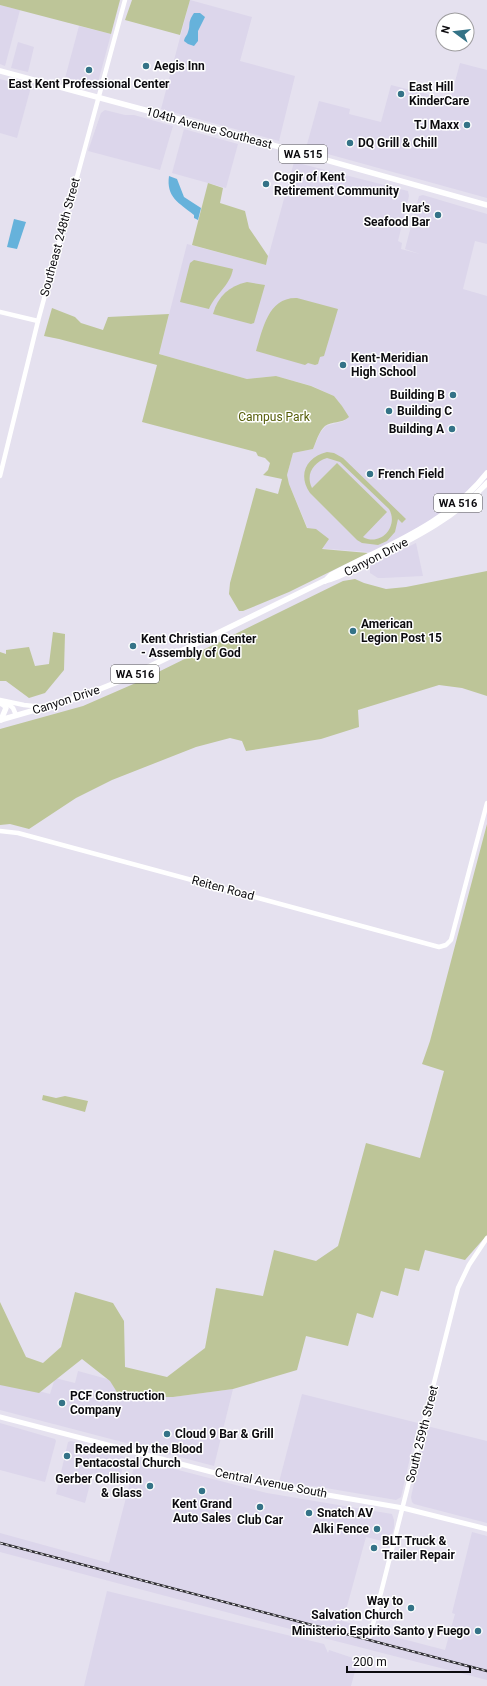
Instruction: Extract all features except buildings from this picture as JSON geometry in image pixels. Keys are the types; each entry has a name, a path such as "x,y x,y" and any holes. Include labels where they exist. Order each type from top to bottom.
{"main road":[{"name":"104th Avenue Southeast","path":"0,72 219,130 487,205"},
{"name":"WA 516","path":"426,529 465,498 487,472"},
{"name":"WA 516","path":"426,529 452,515 487,483"},
{"name":"Canyon Drive","path":"1,720 80,697 120,681 324,582 342,575 426,529"},
{"path":"0,701 6,708 1,720"},
{"name":"Central Avenue South","path":"0,1417 246,1481 403,1508 487,1529"}],"street":[{"name":"Southeast 248th Street","path":"0,476 38,321 125,0"},
{"path":"0,312 38,321"},
{"path":"0,701 44,707"},
{"path":"0,701 10,705 16,715"},
{"name":"Reiten Road","path":"0,831 18,833 439,946 446,945 451,940 487,803"},
{"name":"South 259th Street","path":"370,1636 458,1288 469,1265 487,1238"}],"shaded area":[{"path":"190,0 252,17 240,61 295,76 279,141 161,109"},
{"path":"0,5 20,10 5,66 0,64"},
{"path":"79,26 111,34 97,86 95,87 64,82"},
{"path":"18,42 34,47 28,72 11,68"},
{"path":"460,63 487,70 487,198 306,148 319,101 350,109 349,114 381,122 391,85 450,100"},
{"path":"0,79 31,87 17,138 0,133"},
{"path":"105,110 125,115 134,115 173,126 160,170 88,151 101,113"},
{"path":"184,129 238,144 226,188 172,173"},
{"name":"Kent-Meridian High School","path":"294,162 408,191 409,196 398,241 402,243 401,249 420,254 405,249 419,196 423,195 487,214 487,244 475,241 463,289 487,296 487,479 450,513 381,553 316,548 289,484 287,475 293,453 313,449 320,433 326,426 344,421 348,417 334,396 312,386 276,376 247,379 159,354 187,244 266,265"},
{"path":"416,543 423,576 378,578 370,573 370,567 374,563"},
{"path":"78,1371 173,1397 233,1389 214,1466 0,1410 0,1381 50,1394 55,1378 75,1383"},
{"path":"302,1394 418,1423 401,1497 396,1500 320,1487 279,1482"},
{"path":"0,1423 55,1439 56,1441 45,1482 0,1470"},
{"path":"427,1426 487,1441 487,1523 414,1504 412,1502 411,1497"},
{"path":"71,1441 125,1457 120,1479 93,1473 85,1503 56,1494 68,1442"},
{"path":"136,1459 267,1493 392,1514 394,1527 390,1543 366,1537 343,1621 376,1632 445,1650 455,1614 452,1613 472,1532 487,1536 487,1680 0,1552 0,1533 109,1563"},
{"path":"107,1591 324,1644 328,1653 329,1650 356,1659 357,1664 351,1686 84,1686"}],"green space":[{"path":"0,0 120,0 111,34 0,5"},
{"path":"132,0 190,0 180,35 125,20"},
{"path":"208,183 223,188 220,203 245,211 249,228 268,256 266,265 192,245"},
{"path":"194,260 233,269 226,285 209,309 180,302 190,263"},
{"path":"247,282 265,285 254,323 251,324 213,314 218,302 225,293 235,286"},
{"path":"297,298 338,309 324,356 320,357 318,364 315,365 308,363 305,365 256,351 264,324 273,309 279,303 287,299"},
{"name":"Campus Park","path":"52,308 75,317 81,323 103,330 108,317 169,314 159,354 247,379 276,376 311,386 334,396 349,417 343,421 331,423 325,426 319,434 313,449 293,453 287,475 289,484 307,528 316,529 329,539 322,549 368,553 289,592 243,611 239,611 229,594 230,583 256,488 278,494 282,479 263,475 268,470 270,463 265,458 258,456 256,452 142,422 157,365 44,336"},
{"path":"327,452 334,453 343,458 406,519 402,523 398,519 395,532 387,541 378,545 362,543 357,540 310,493 306,486 304,473 309,462 320,454","holes":["327,458 340,462 389,509 392,522 390,528 382,537 376,539 363,537 387,512 337,463 312,488 310,483 310,473 318,462"]},
{"path":"487,571 487,696 462,688 439,685 358,710 359,727 321,739 246,751 242,741 230,738 196,747 112,780 76,798 29,829 10,824 0,825 0,729 83,706 138,682 343,581 355,579 386,589 406,587"},
{"path":"53,632 65,634 64,670 45,693 29,698 6,681 0,681 0,652 6,654 6,650 29,647 35,666 49,664"},
{"path":"487,824 487,1235 465,1260 425,1250 419,1271 405,1268 398,1296 381,1291 373,1318 357,1313 348,1346 306,1336 297,1370 233,1389 173,1397 120,1397 110,1381 82,1359 39,1393 0,1385 0,1302 26,1357 43,1363 61,1347 75,1292 113,1303 124,1321 125,1367 167,1377 205,1348 216,1288 263,1296 274,1250 316,1261 338,1246 366,1143 420,1158 444,1071 422,1064 430,1041"},
{"path":"43,1095 56,1098 65,1096 88,1101 85,1112 42,1100"}],"water":[{"path":"194,13 200,13 205,17 198,31 198,41 194,46 184,41"},
{"path":"169,176 177,179 184,197 201,208 198,220 194,218 194,215 175,199 170,189"},
{"path":"14,219 26,222 17,249 7,247"}],"railway":[{"path":"0,1543 487,1671"}],"place":[{"name":"Aegis Inn","path":"146,66"},
{"name":"East Kent Professional Center","path":"89,70"},
{"name":"East Hill KinderCare","path":"401,94"},
{"name":"TJ Maxx","path":"467,125"},
{"name":"DQ Grill & Chill","path":"350,143"},
{"name":"Cogir of Kent Retirement Community","path":"266,184"},
{"name":"Ivar's Seafood Bar","path":"438,215"},
{"name":"Kent-Meridian High School","path":"343,365"},
{"name":"Building B","path":"453,395"},
{"name":"Building C","path":"389,411"},
{"name":"Building A","path":"452,429"},
{"name":"French Field","path":"370,474"},
{"name":"American Legion Post 15","path":"353,631"},
{"name":"Kent Christian Center - Assembly of God","path":"133,646"},
{"name":"PCF Construction Company","path":"62,1403"},
{"name":"Cloud 9 Bar & Grill","path":"167,1434"},
{"name":"Redeemed by the Blood Pentacostal Church","path":"67,1456"},
{"name":"Gerber Collision & Glass","path":"150,1486"},
{"name":"Kent Grand Auto Sales","path":"202,1491"},
{"name":"Club Car","path":"260,1507"},
{"name":"Snatch AV","path":"309,1513"},
{"name":"Alki Fence","path":"377,1529"},
{"name":"BLT Truck & Trailer Repair","path":"374,1548"},
{"name":"Way to Salvation Church","path":"411,1608"},
{"name":"Ministerio Espirito Santo y Fuego","path":"478,1631"}]}
